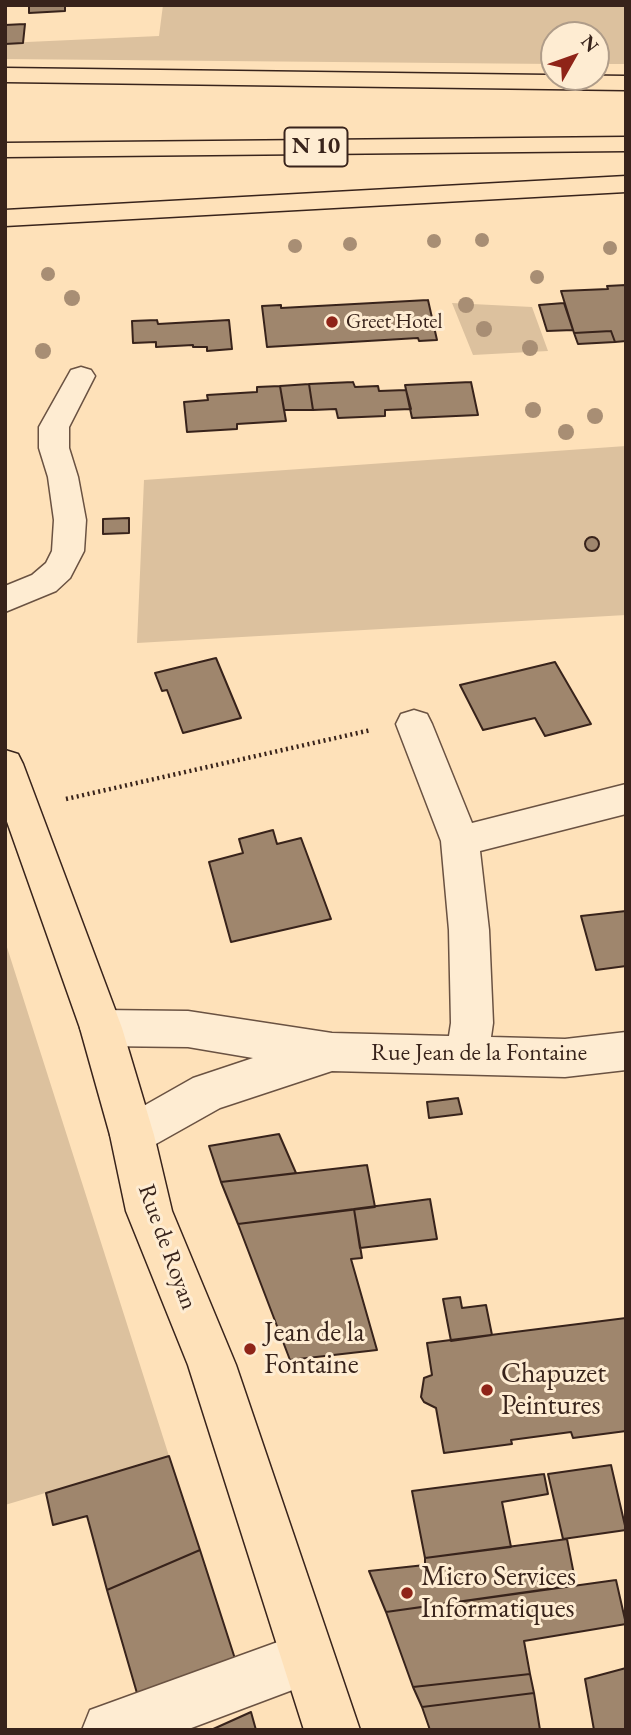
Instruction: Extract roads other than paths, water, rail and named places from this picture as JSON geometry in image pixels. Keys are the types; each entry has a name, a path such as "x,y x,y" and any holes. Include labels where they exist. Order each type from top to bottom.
{"main road":[{"path":"5,75 626,83"},
{"name":"N 10","path":"5,150 626,144"},
{"path":"5,218 626,184"},
{"name":"Rue de Royan","path":"5,764 101,1028 132,1135 149,1211 212,1365 332,1730"}],"street":[{"path":"5,600 44,583 58,570 68,551 69,520 63,477 54,448 54,428 81,376"},
{"path":"414,724 460,841 468,930 472,1023 467,1054"},
{"path":"460,841 626,799"},
{"name":"Rue Jean de la Fontaine","path":"101,1028 188,1030 332,1052 565,1058 626,1051"},
{"name":"Rue Jean de la Fontaine","path":"132,1135 208,1092 332,1052"},
{"path":"110,1730 308,1658"}],"place":[{"name":"Greet Hotel","path":"332,322"},
{"name":"Jean de la Fontaine","path":"250,1349"},
{"name":"Chapuzet Peintures","path":"487,1390"},
{"name":"Micro Services Informatiques","path":"407,1593"}]}
